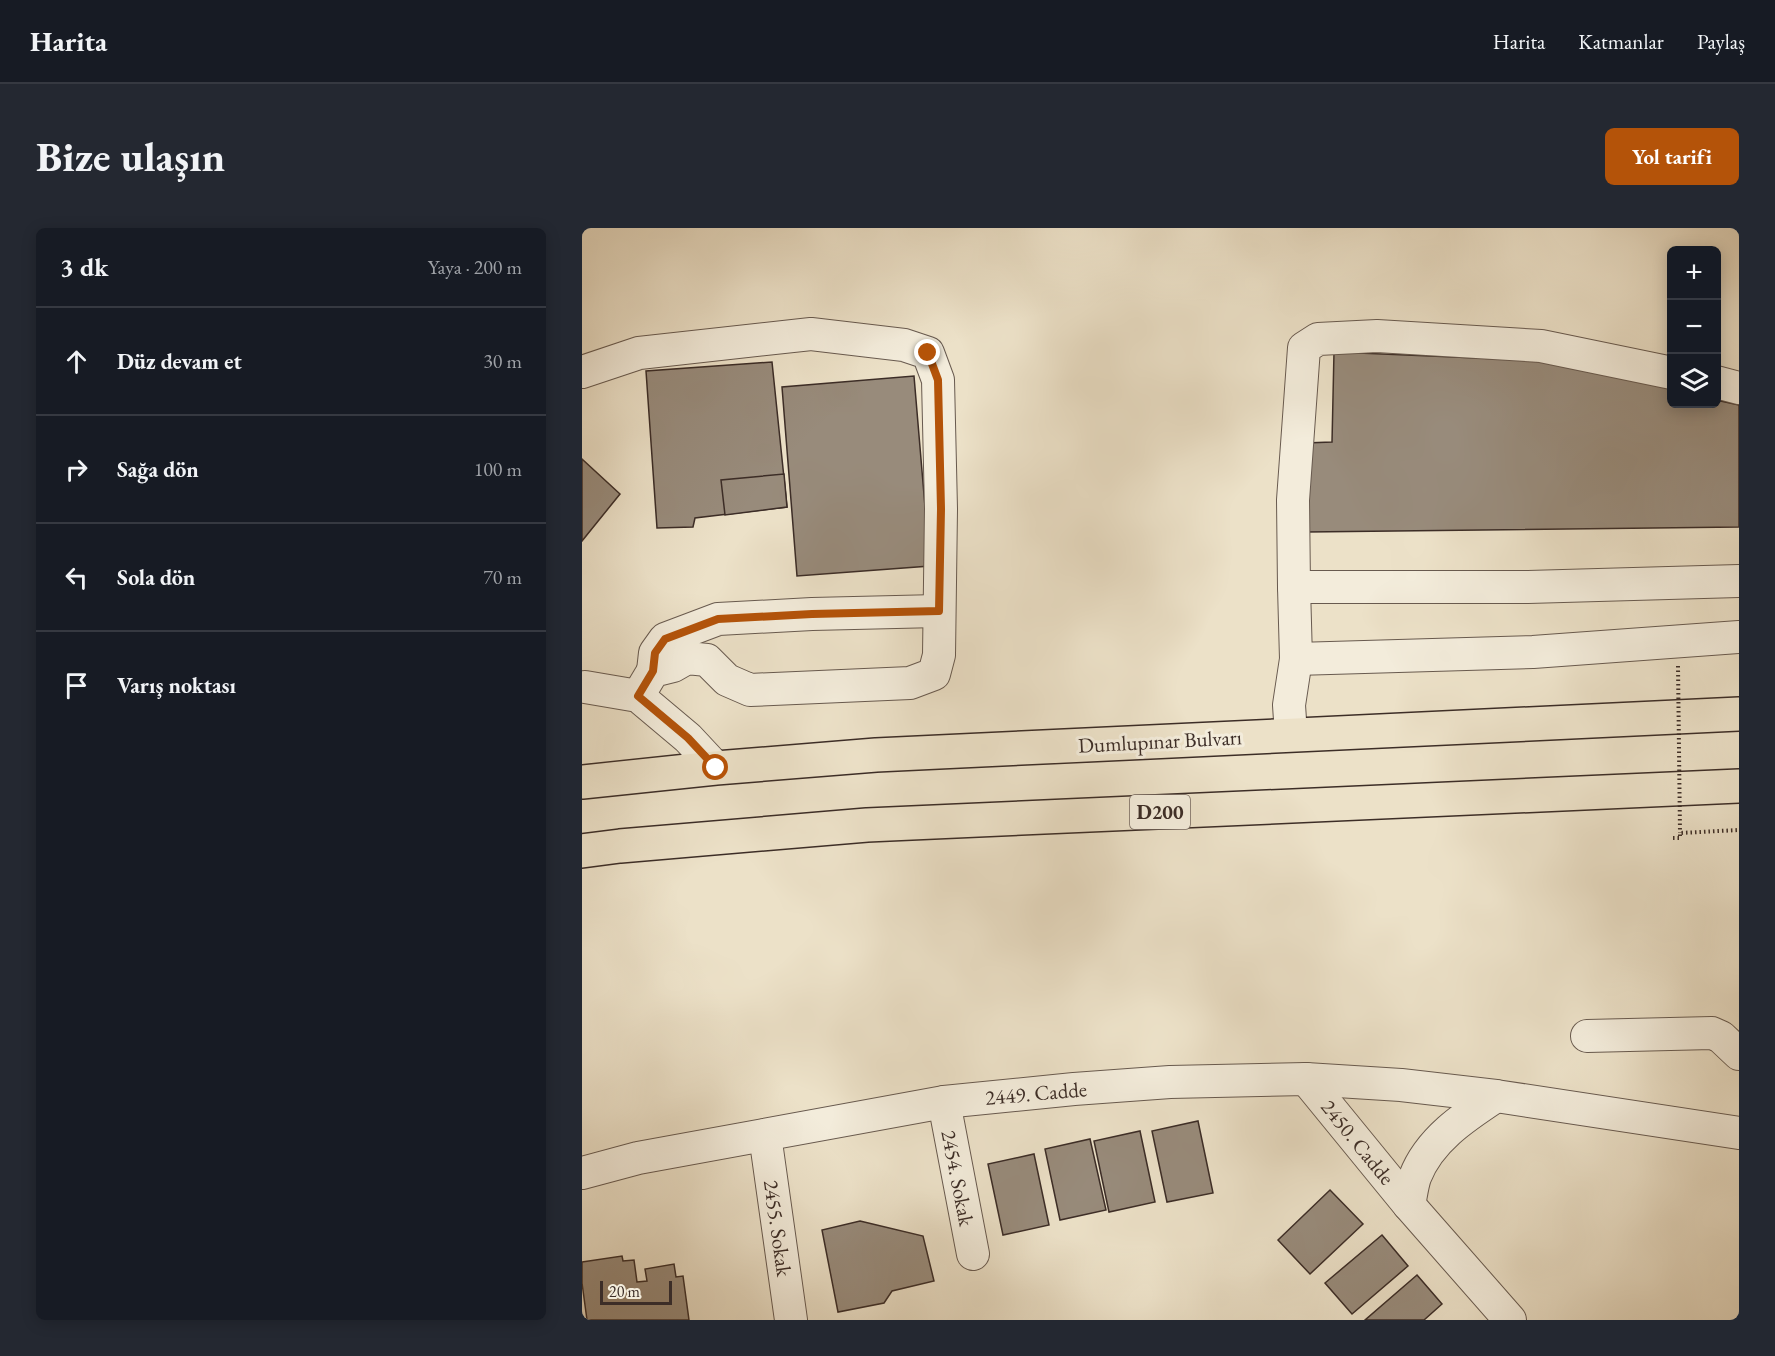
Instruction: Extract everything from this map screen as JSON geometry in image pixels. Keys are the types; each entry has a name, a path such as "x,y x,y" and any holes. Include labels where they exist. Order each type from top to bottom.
{"highway":[{"name":"Dumlupınar Bulvarı","path":"582,782 876,755 1739,714"},
{"name":"D200","path":"582,851 867,825 1739,786"}],"street":[{"path":"582,372 639,353 811,334 904,345 928,353 938,380 941,509 939,655 934,674 910,683 750,690 727,680 707,660 687,658 646,684 585,687"},
{"path":"1291,735 1289,705 1296,659 1293,500 1304,348 1318,339 1377,336 1541,346 1667,372"},
{"path":"1721,383 1739,388"},
{"path":"1294,587 1528,587 1739,581"},
{"path":"646,684 655,653 665,639 718,619 939,611"},
{"path":"1296,659 1533,651 1739,637"},
{"path":"646,684 688,738 716,768"},
{"path":"1587,1036 1712,1033 1721,1037 1739,1054"},
{"name":"2449. Cadde","path":"582,1173 638,1158 944,1102 1158,1083 1306,1079 1401,1085 1496,1096 1739,1132"},
{"name":"2450. Cadde","path":"1306,1079 1409,1205 1510,1320"},
{"name":"2450. Cadde","path":"1409,1205 1414,1178 1425,1156 1443,1135 1463,1118 1496,1096"},
{"name":"2454. Sokak","path":"944,1102 973,1254"},
{"name":"2455. Sokak","path":"765,1135 791,1320"}],"path":[{"path":"1673,838 1680,838 1678,666"},
{"path":"1680,832 1739,830"}],"building":[{"path":"1334,352 1547,361 1667,388 1667,408 1721,408 1721,401 1739,405 1739,527 1307,532 1305,443 1332,442"},
{"path":"772,362 787,507 695,518 693,527 657,528 646,371"},
{"path":"914,376 930,566 797,576 782,387"},
{"path":"582,459 620,494 582,541"},
{"path":"784,474 787,507 725,515 721,480"},
{"path":"1198,1121 1213,1193 1167,1202 1152,1131"},
{"path":"1140,1131 1155,1202 1109,1212 1094,1141"},
{"path":"1090,1139 1106,1210 1060,1220 1045,1149"},
{"path":"1034,1154 1049,1225 1003,1235 988,1164"},
{"path":"1330,1190 1363,1224 1310,1274 1278,1240"},
{"path":"860,1221 923,1236 934,1281 892,1291 884,1303 838,1312 822,1230"},
{"path":"1382,1235 1408,1266 1352,1314 1325,1283"},
{"path":"622,1256 623,1261 634,1260 637,1282 647,1281 645,1269 674,1264 676,1277 683,1276 689,1320 587,1320 582,1283 582,1262"},
{"path":"1417,1275 1442,1304 1424,1320 1365,1320"}],"route":[{"path":"716,768 688,738 638,696 653,671 655,653 665,639 718,619 939,611 941,509 938,380 928,353"}]}
